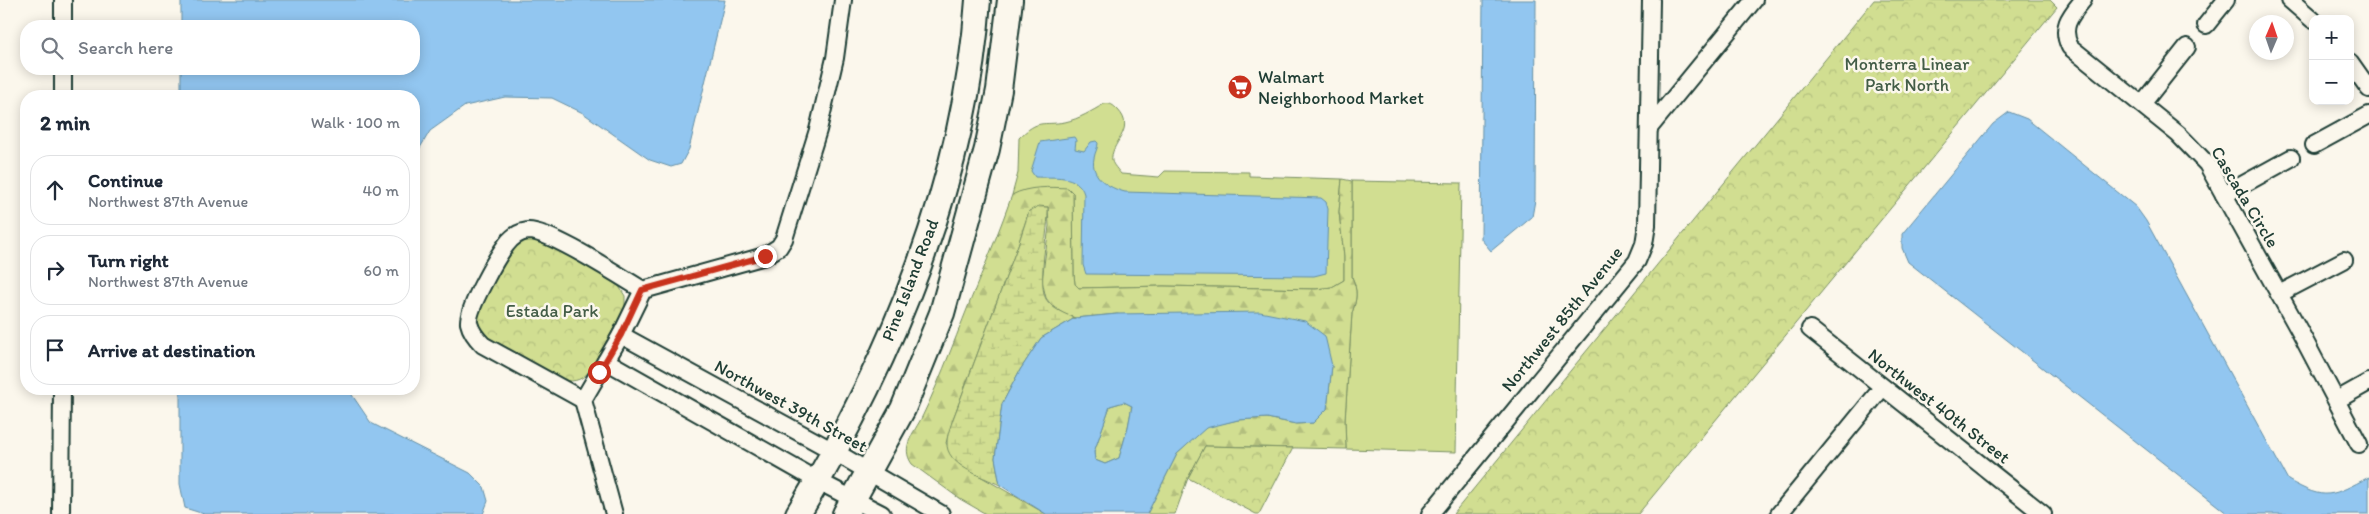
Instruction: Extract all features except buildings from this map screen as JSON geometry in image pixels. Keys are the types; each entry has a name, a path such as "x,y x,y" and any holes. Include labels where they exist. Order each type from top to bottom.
{"main road":[{"name":"Pine Island Road","path":"798,514 835,452 868,385 924,254 942,194 968,86 978,0"},
{"name":"Pine Island Road","path":"850,507 903,409 931,343 950,288 987,149 999,90 1010,0"}],"street":[{"path":"63,0 63,20"},
{"path":"583,400 483,345 465,329 469,322 472,306 506,245 522,227 540,232 642,290 765,256 779,247 784,239 818,130 835,58 843,0"},
{"name":"Northwest 85th Avenue","path":"1430,514 1637,261 1644,244 1647,225 1651,0"},
{"path":"1650,127 1754,0"},
{"name":"Cascada Circle","path":"2083,0 2066,24 2067,40 2070,47 2178,134 2206,164 2337,400 2359,444"},
{"path":"2206,25 2226,0"},
{"path":"2290,0 2309,17"},
{"path":"2142,104 2187,47"},
{"path":"2354,68 2369,89"},
{"path":"62,90 63,75"},
{"path":"2314,145 2369,115"},
{"path":"2224,195 2291,158"},
{"path":"2279,294 2344,260"},
{"path":"614,514 583,400 621,335 642,290"},
{"name":"Northwest 40th Street","path":"1810,329 2043,514"},
{"name":"Northwest 39th Street","path":"621,335 835,452 941,514"},
{"path":"606,361 818,481 850,507 882,514"},
{"path":"2337,400 2369,382"},
{"path":"1779,514 1882,388"},
{"path":"61,514 62,395"}],"green space":[{"name":"Monterra Linear Park North","path":"1874,0 2050,0 2057,7 1638,514 1453,514"},
{"path":"1104,104 1113,106 1118,110 1125,124 1112,154 1114,166 1121,174 1159,177 1165,171 1249,172 1249,176 1342,179 1339,212 1344,256 1344,280 1332,287 1316,289 1163,286 1079,288 1075,284 1074,275 1073,193 1058,189 1042,189 1012,195 1018,173 1019,138 1036,125 1070,121"},
{"path":"1342,179 1352,181 1352,277 1356,295 1352,313 1345,420 1346,449 1205,446 1188,478 1175,514 1147,514 1177,454 1206,427 1238,420 1267,418 1296,424 1313,423 1327,409 1332,366 1117,314 1075,318 1064,314 1052,306 1046,298 1042,281 1049,226 1048,207 1029,211 946,443 959,464 1046,514 986,514 960,499 912,464 907,452 912,434 937,385 1012,195 1025,190 1047,187 1068,188 1073,193 1074,275 1075,284 1079,288 1163,286 1316,289 1332,287 1344,280 1344,256 1339,212"},
{"path":"1352,181 1461,183 1456,452 1346,449 1345,420 1352,313 1356,295 1352,277"},
{"path":"1039,206 1048,207 1043,269 1046,299 1055,308 1075,318 1041,338 1020,370 1002,404 995,458 1000,485 958,464 948,450 947,439 1029,211"},
{"name":"Estada Park","path":"530,239 541,241 617,283 625,296 625,308 591,369 579,379 563,380 488,339 477,324 479,308 513,248 520,242"},
{"path":"1124,402 1132,406 1119,458 1105,464 1095,460 1094,452 1110,406"},
{"path":"1205,446 1293,448 1259,514 1256,514 1188,478"}],"water":[{"path":"181,0 725,0 689,149 681,164 671,167 650,160 583,113 552,98 505,97 465,106 430,131 420,148 420,90 181,90 181,75 420,75 420,20 181,20"},
{"path":"1483,0 1536,0 1535,200 1532,217 1491,251 1481,239"},
{"path":"2009,112 2027,119 2136,207 2146,221 2288,480 2311,491 2329,494 2346,489 2369,477 2369,514 2228,514 1908,262 1902,248 1902,234 1993,124"},
{"path":"1074,137 1076,140 1075,149 1084,151 1091,142 1096,141 1098,143 1094,158 1095,171 1102,181 1113,188 1125,192 1321,198 1326,202 1328,209 1326,273 1314,276 1086,274 1083,265 1084,194 1081,187 1071,180 1064,178 1035,177 1031,171 1040,142"},
{"path":"1260,312 1305,321 1325,336 1332,366 1327,409 1313,423 1296,424 1267,418 1238,420 1206,428 1177,454 1147,514 1046,514 1000,485 995,458 1002,404 1020,370 1041,338 1075,318 1117,314","holes":["1124,402 1132,406 1119,458 1105,464 1095,460 1094,452 1110,406"]},
{"path":"180,395 352,395 371,423 470,473 484,487 488,501 483,514 204,514 185,508 180,484"}],"place":[{"name":"Walmart Neighborhood Market","path":"1240,87"}],"route":[{"path":"599,372 621,335 642,290 765,256"}]}
